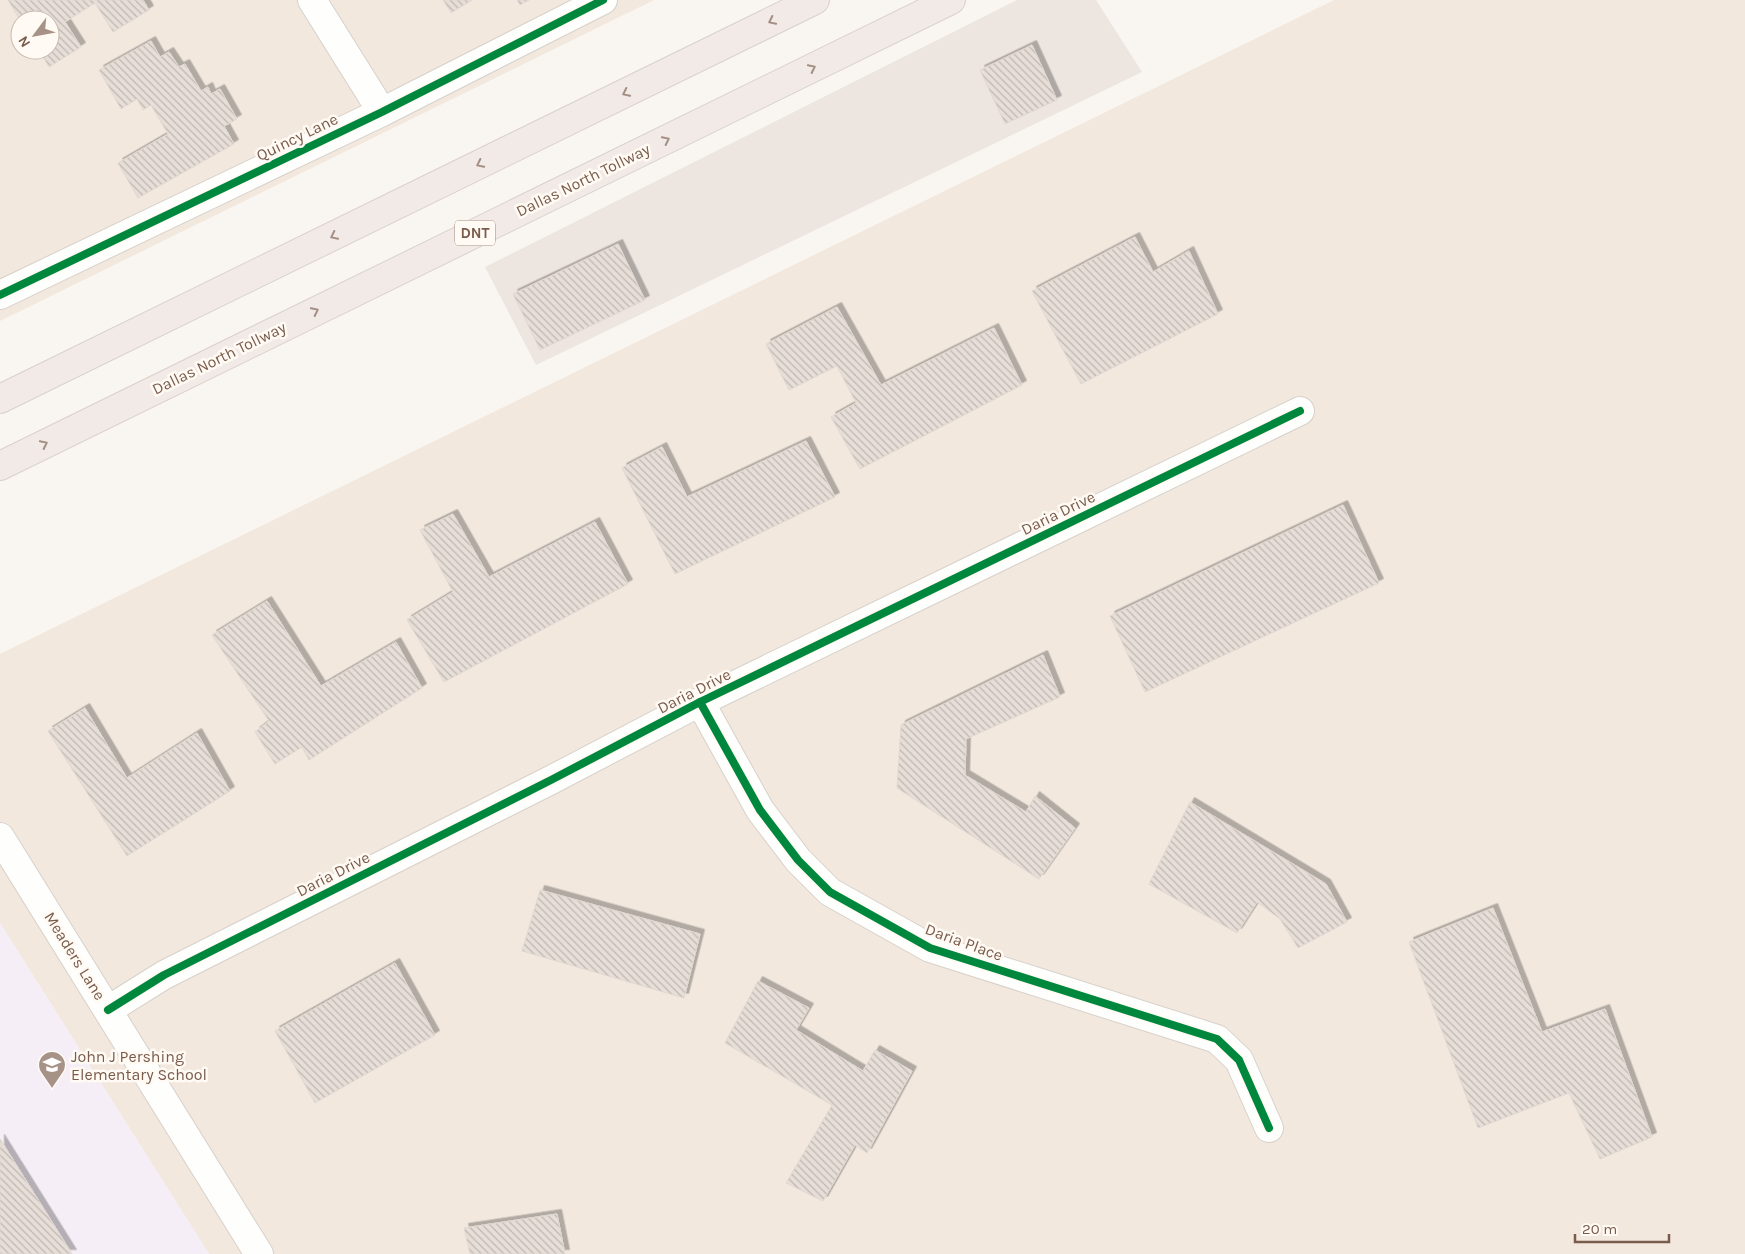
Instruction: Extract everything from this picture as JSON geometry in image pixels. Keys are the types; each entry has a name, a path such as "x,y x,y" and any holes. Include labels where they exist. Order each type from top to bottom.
{"highway":[{"path":"0,400 816,0"},
{"name":"Dallas North Tollway","path":"0,466 951,0"}],"street":[{"path":"312,0 382,112"},
{"name":"Quincy Lane","path":"0,295 382,112 603,0"},
{"name":"Daria Drive","path":"108,1010 164,975 552,780 700,702 1300,411"},
{"name":"Daria Place","path":"700,702 760,810 798,860 830,892 930,948 1217,1039 1239,1060 1269,1128"},
{"name":"Meaders Lane","path":"0,837 259,1254"}],"shaded area":[{"path":"0,0 654,0 0,321"},
{"path":"1017,0 1096,0 1142,72 536,365 485,267"},
{"path":"1334,0 1745,0 1745,1254 209,1254 0,923 0,654"},
{"name":"John J Pershing Elementary School","path":"0,923 209,1254 0,1254"}],"building":[{"path":"8,0 143,0 149,10 113,32 95,3 65,22 81,47 49,67 45,60 60,60 60,10 14,10"},
{"path":"443,0 472,0 451,13"},
{"path":"517,0 529,0 520,5"},
{"path":"151,41 160,57 169,52 179,67 185,64 201,91 208,87 211,94 220,89 237,119 224,126 234,144 138,198 118,163 168,134 151,105 143,110 137,99 121,109 99,70"},
{"path":"1032,45 1057,100 1005,124 980,70"},
{"path":"1135,237 1153,272 1189,251 1218,314 1081,384 1032,291"},
{"path":"618,244 645,300 540,350 513,294"},
{"path":"837,307 881,385 994,328 1022,385 860,469 831,417 856,403 837,366 789,390 766,344"},
{"path":"806,441 835,497 675,574 622,468 662,447 687,497"},
{"path":"1343,505 1379,583 1145,692 1110,616"},
{"path":"453,514 489,577 595,522 628,584 444,682 407,620 453,592 420,530"},
{"path":"267,601 321,686 396,642 422,688 309,760 302,747 275,764 255,732 269,721 212,635"},
{"path":"1043,655 1060,697 966,739 965,775 1026,812 1035,796 1075,828 1039,879 897,788 901,725"},
{"path":"85,708 127,778 197,733 230,791 127,856 48,731"},
{"path":"1190,802 1326,884 1347,922 1298,948 1280,919 1257,902 1237,933 1149,884"},
{"path":"540,890 700,934 684,998 522,951"},
{"path":"1493,908 1542,1032 1605,1009 1652,1137 1600,1159 1569,1093 1478,1128 1409,942"},
{"path":"395,963 435,1035 315,1103 275,1031"},
{"path":"758,981 809,1008 796,1030 863,1071 875,1050 912,1071 867,1153 855,1145 823,1201 786,1183 832,1105 725,1043"},
{"path":"0,1139 72,1254 0,1254"},
{"path":"557,1214 565,1254 470,1254 464,1228"}],"cycle path":[{"path":"0,295 382,112 603,0"},
{"path":"108,1010 164,975 551,780 700,702 1300,411"},
{"path":"700,702 760,810 798,860 830,892 930,948 1217,1039 1239,1060 1269,1128"}],"place":[{"name":"John J Pershing Elementary School","path":"52,1089"}]}
